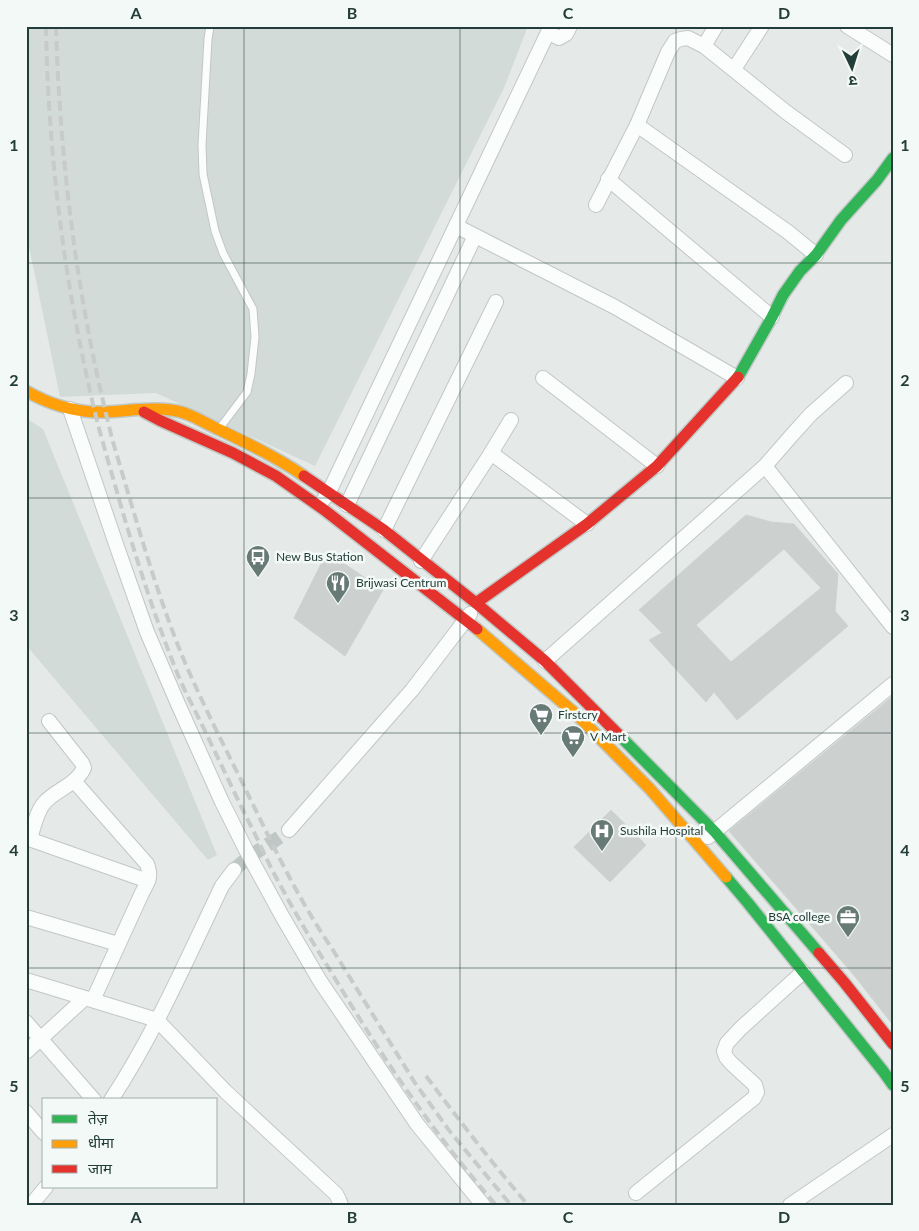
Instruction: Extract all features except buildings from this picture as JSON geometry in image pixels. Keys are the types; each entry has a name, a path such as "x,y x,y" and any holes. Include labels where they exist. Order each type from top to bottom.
{"main road":[{"path":"476,604 587,524 658,466 737,378 783,295 794,279 816,255 841,220 877,180 893,158"},
{"path":"26,391 70,409 96,412 139,409 170,410 187,414 296,470 384,530 544,661 715,832 844,982 893,1044"},
{"path":"139,409 233,453 276,476 319,506 466,620 577,715 650,789 748,903 893,1085"}],"street":[{"path":"319,506 329,492 550,30 559,38 566,34 570,26"},
{"path":"704,46 716,26"},
{"path":"734,69 762,26"},
{"path":"847,26 893,55"},
{"path":"596,205 637,124 668,52 675,41 681,39 688,38 704,46 786,112 846,156"},
{"path":"637,124 788,232 816,255"},
{"path":"608,179 772,317"},
{"path":"456,226 614,307 737,378"},
{"path":"347,505 475,236"},
{"path":"384,530 496,302"},
{"path":"543,378 658,466"},
{"path":"544,661 765,466 811,414 846,383"},
{"path":"70,409 147,632 222,802 246,850 282,916 326,989 417,1124 483,1205"},
{"path":"421,561 511,420"},
{"path":"491,453 587,524"},
{"path":"765,466 893,627"},
{"path":"289,830 412,690 466,620 476,604"},
{"path":"698,845 893,684"},
{"path":"49,721 84,768 78,778 44,803 38,812 28,839 148,881"},
{"path":"26,1052 89,999 118,944 148,881 150,872 147,864 74,780"},
{"path":"112,1098 133,1065 157,1020 222,886 234,870"},
{"path":"26,917 118,944"},
{"path":"636,1193 754,1098 757,1092 755,1085 730,1063 724,1051 726,1044 803,972"},
{"path":"26,980 157,1020 226,1092 336,1194 341,1205"},
{"path":"26,1022 92,1098"},
{"path":"26,1112 42,1131"},
{"path":"790,1205 893,1135"},
{"path":"31,1205 45,1188"}],"lane":[{"path":"210,26 202,145 203,174 215,231 224,253 253,309 255,337 248,392 219,430"}],"shaded area":[{"path":"26,26 528,26 504,88 315,466 156,393 60,397 26,232"},
{"path":"26,418 43,429 217,855 208,860 26,645"}],"tunnel":[{"path":"234,870 289,830"}],"railway":[{"path":"46,26 47,72 54,164 65,256 80,346 105,450 122,509 144,581 169,652 184,689 268,861 305,930 362,1023 398,1077 435,1130 496,1205"},
{"path":"56,26 58,78 67,183 73,236 90,339 113,442 163,605 178,645 192,680 272,844 306,907 415,1083 451,1133 511,1205"},
{"path":"426,1076 528,1205"}],"traffic: fast":[{"path":"738,377 783,295 800,271 816,255 841,220 877,180 893,158"},
{"path":"619,735 715,832 819,953"},
{"path":"726,877 893,1085"}],"traffic: slow":[{"path":"26,391 59,406 77,410 104,412 161,409 184,413 284,463 304,476"},
{"path":"477,629 577,715 650,789 726,877"}],"traffic: jam":[{"path":"476,603 587,524 657,466 738,377"},
{"path":"144,412 233,453 276,476 323,509 477,629"},
{"path":"304,476 384,530 476,603 545,661 619,735"},
{"path":"819,953 893,1044"}],"place":[{"name":"New Bus Station","path":"258,578"},
{"name":"Brijwasi Centrum","path":"338,604"},
{"name":"Firstcry","path":"541,736"},
{"name":"V Mart","path":"573,758"},
{"name":"Sushila Hospital","path":"602,852"},
{"name":"BSA college","path":"848,938"}]}
